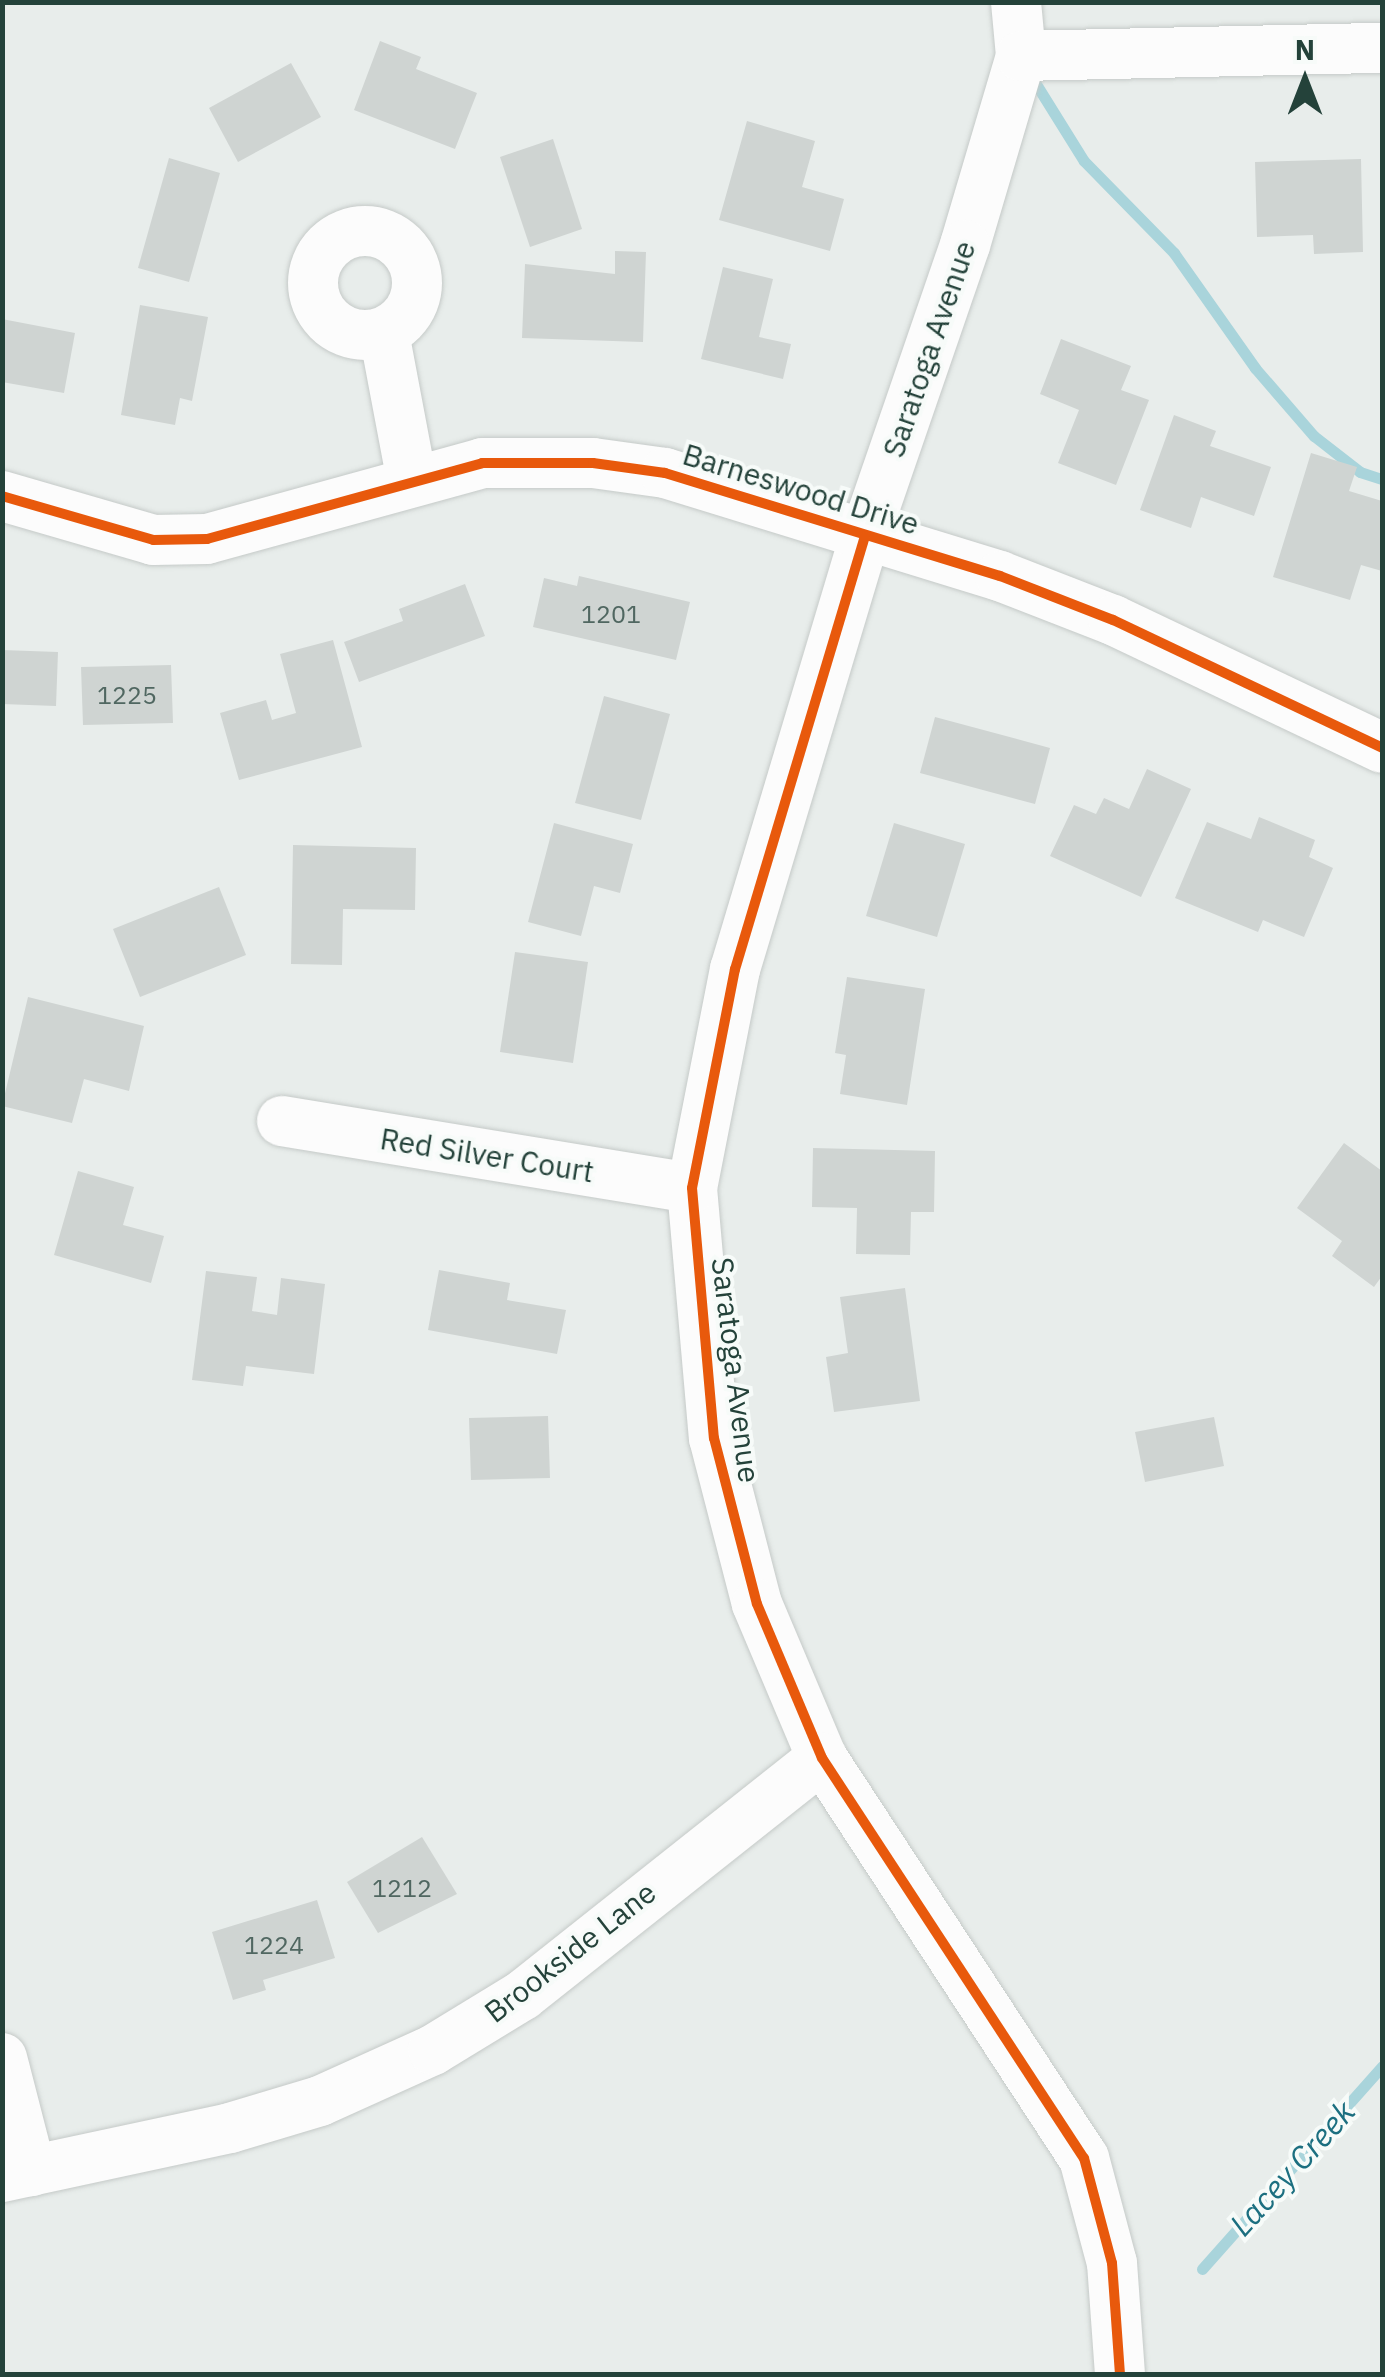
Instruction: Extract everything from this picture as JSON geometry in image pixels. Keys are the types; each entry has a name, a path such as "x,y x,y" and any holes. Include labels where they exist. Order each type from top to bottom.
{"street":[{"name":"Saratoga Avenue","path":"1016,2 1021,56 965,244 865,536 735,969 692,1188 701,1333 722,1482 757,1604 822,1758 1084,2158 1112,2263 1120,2374"},
{"path":"1021,56 1382,48"},
{"path":"384,333 412,480"},
{"name":"Barneswood Drive","path":"2,496 153,540 207,539 482,464 593,463 666,473 1000,576 1113,620 1382,748"},
{"name":"Red Silver Court","path":"282,1122 692,1188"},
{"name":"Brookside Lane","path":"17,2174 230,2128 320,2101 433,2050 523,1995 822,1758"},
{"path":"2,2058 17,2174"}],"building":[{"path":"380,41 421,57 416,69 477,93 455,149 354,110"},
{"path":"291,63 321,117 238,162 209,108"},
{"path":"747,121 815,141 802,187 844,199 830,251 719,220"},
{"path":"553,139 582,229 530,247 500,157"},
{"path":"169,158 220,173 189,282 138,268"},
{"path":"1361,159 1363,252 1314,254 1313,235 1257,237 1255,162"},
{"path":"615,251 646,252 643,342 522,338 525,264 615,274"},
{"path":"723,267 773,279 759,337 791,344 783,379 701,359"},
{"path":"140,305 208,317 192,401 180,398 175,425 121,415"},
{"path":"2,319 75,333 64,393 2,382"},
{"path":"1061,339 1131,366 1121,390 1149,400 1116,485 1058,463 1079,410 1040,394"},
{"path":"1174,415 1216,431 1210,446 1271,467 1254,516 1201,497 1191,528 1140,510"},
{"path":"1311,453 1357,467 1349,491 1382,501 1382,571 1361,565 1350,600 1273,577"},
{"path":"579,576 690,602 676,660 533,627 544,578 577,586"},
{"path":"465,584 485,636 359,682 344,642 403,621 399,609"},
{"path":"333,640 362,747 239,780 220,713 266,700 272,720 296,713 280,654"},
{"path":"2,650 58,652 56,706 2,704"},
{"path":"171,665 173,723 83,725 81,667"},
{"path":"604,696 670,714 641,820 575,803"},
{"path":"935,717 1050,748 1035,804 920,773"},
{"path":"1147,769 1191,789 1141,897 1050,856 1074,805 1096,814 1104,798 1129,809"},
{"path":"1259,817 1315,840 1309,857 1333,868 1304,937 1263,920 1258,932 1175,898 1207,822 1251,839"},
{"path":"554,823 633,844 620,893 594,886 581,936 528,922"},
{"path":"894,823 965,844 937,937 866,916"},
{"path":"293,845 416,848 415,910 343,909 342,965 291,964"},
{"path":"219,887 246,955 140,997 113,929"},
{"path":"515,952 588,962 573,1063 500,1052"},
{"path":"847,977 925,989 907,1105 840,1094 846,1055 835,1053"},
{"path":"28,997 144,1026 129,1091 84,1079 72,1123 2,1106"},
{"path":"1344,1143 1382,1171 1382,1276 1374,1287 1332,1256 1342,1241 1297,1208"},
{"path":"813,1148 935,1151 934,1212 911,1212 910,1255 856,1254 857,1208 812,1207"},
{"path":"78,1171 134,1187 123,1225 164,1236 151,1283 54,1255"},
{"path":"439,1270 510,1283 507,1300 566,1310 557,1354 428,1330"},
{"path":"206,1271 257,1277 252,1311 277,1315 281,1278 325,1284 314,1374 246,1366 243,1386 192,1380"},
{"path":"905,1288 920,1401 834,1412 826,1357 848,1353 840,1297"},
{"path":"548,1416 550,1478 471,1480 469,1418"},
{"path":"1214,1417 1224,1466 1145,1482 1135,1432"},
{"path":"422,1837 457,1894 378,1933 347,1882"},
{"path":"317,1900 335,1958 263,1980 266,1990 233,2000 212,1932"}],"waterway":[{"path":"1031,76 1084,161 1174,253 1255,368 1314,436 1360,472 1382,479"},
{"name":"Lacey Creek","path":"1202,2269 1382,2066"}],"cycle path":[{"path":"2,496 153,540 207,539 482,463 593,463 665,473 1000,576 1113,620 1382,748"},
{"path":"865,536 735,969 692,1188 714,1438 757,1604 822,1758 1084,2158 1112,2263 1120,2374"}]}
